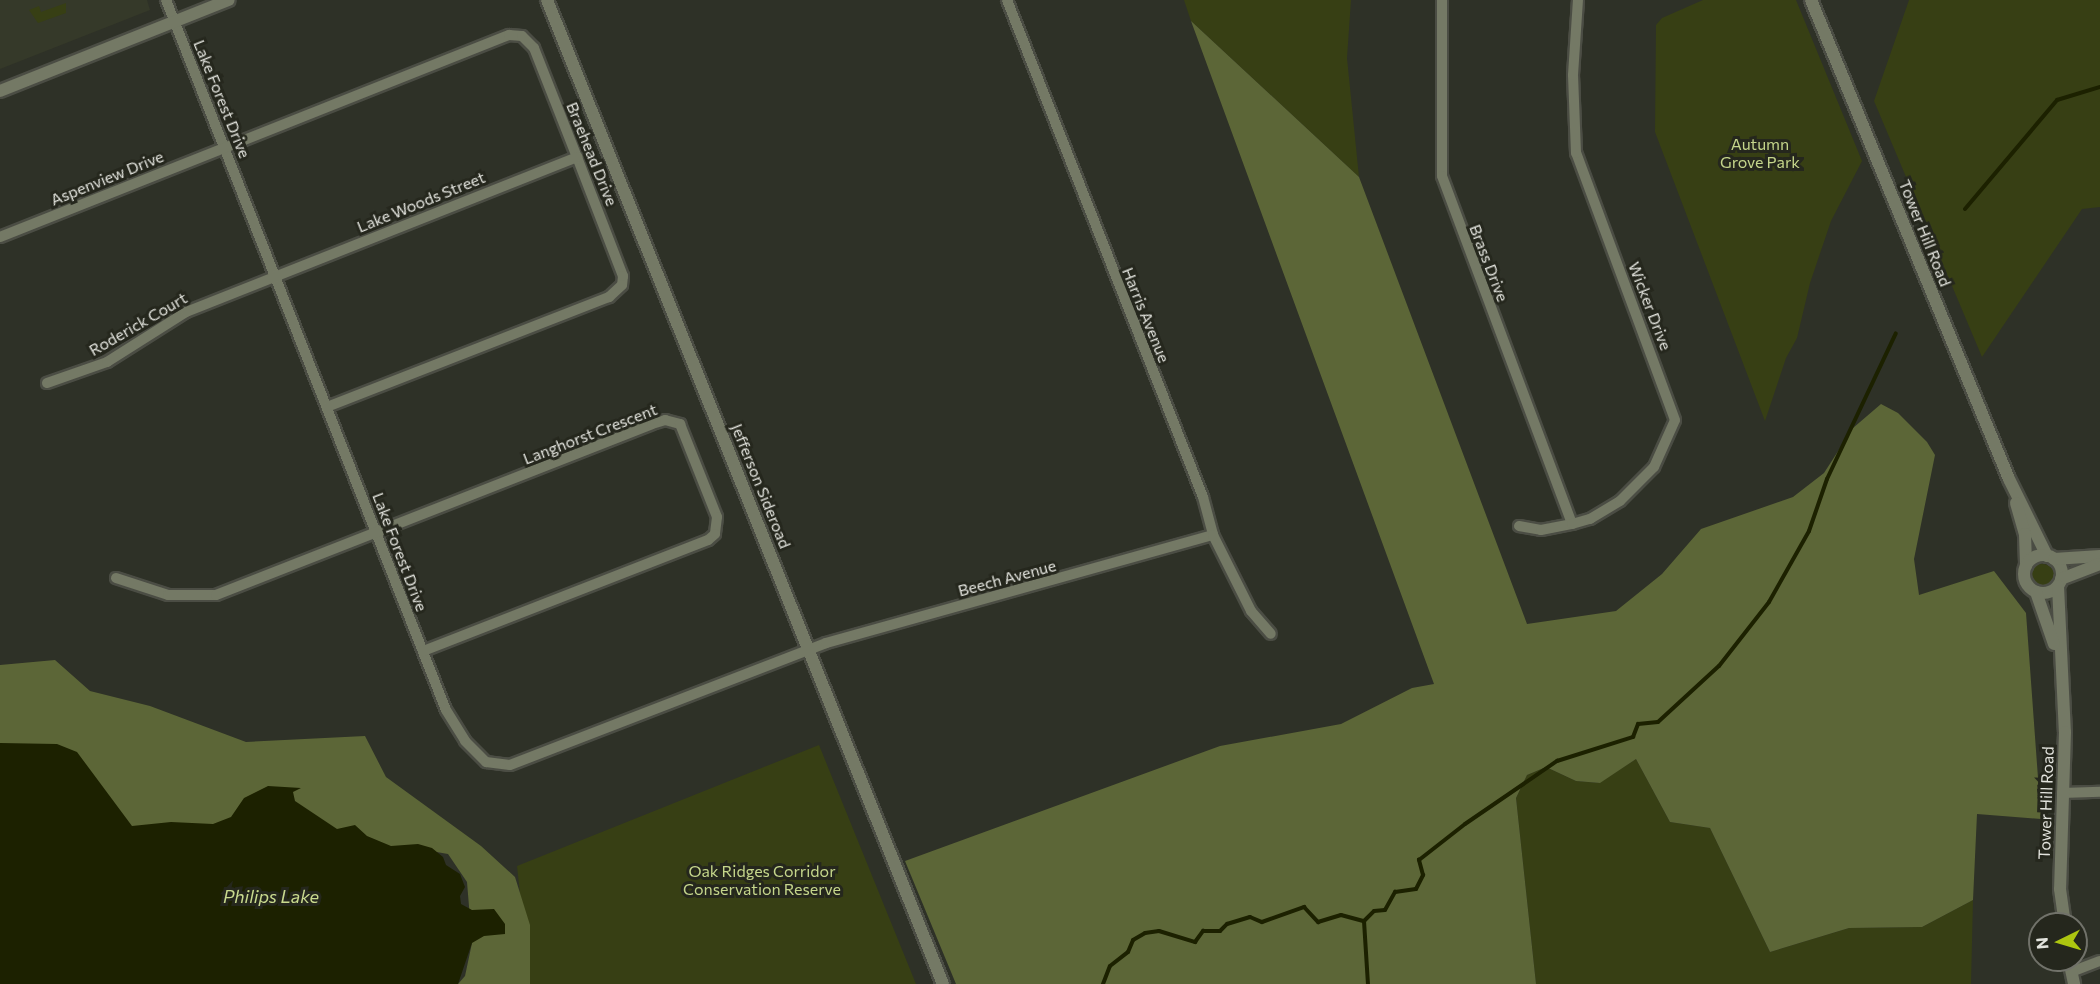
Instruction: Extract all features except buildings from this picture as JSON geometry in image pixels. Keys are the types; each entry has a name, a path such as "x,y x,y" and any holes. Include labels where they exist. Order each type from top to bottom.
{"street":[{"name":"Lake Forest Drive","path":"166,0 446,710 465,741 486,762 500,766 808,648"},
{"path":"0,91 229,0"},
{"name":"Jefferson Sideroad","path":"547,0 943,984"},
{"name":"Harris Avenue","path":"1007,0 1203,497 1213,535 1251,611 1270,634"},
{"name":"Brass Drive","path":"1442,0 1445,187 1572,524"},
{"name":"Wicker Drive","path":"1519,526 1541,530 1572,524 1603,512 1641,483 1659,458 1676,416 1576,153 1573,75 1578,0"},
{"name":"Tower Hill Road","path":"1811,0 2009,479 2050,557"},
{"name":"Braehead Drive","path":"225,147 516,34 534,48 577,157 623,276 616,293 327,407"},
{"name":"Aspenview Drive","path":"0,237 225,147"},
{"name":"Lake Woods Street","path":"276,276 577,157"},
{"name":"Roderick Court","path":"47,383 107,362 186,312 276,276"},
{"name":"Langhorst Crescent","path":"116,578 168,595 216,595 652,424 672,421 684,430 717,517 715,534 708,540 423,651"},
{"name":"Tower Hill Road","path":"2009,479 2025,534 2026,566"},
{"name":"Beech Avenue","path":"808,648 1213,535"},
{"path":"2100,556 2035,557 2026,566 2027,584 2036,592 2049,592 2059,582 2100,564"},
{"path":"2050,557 2060,567 2059,582"},
{"name":"Tower Hill Road","path":"2059,582 2063,683 2060,889 2063,912"},
{"name":"Tower Hill Road","path":"2036,592 2048,621 2063,683"},
{"path":"2062,793 2100,792"}],"shaded area":[{"path":"0,0 147,0 150,10 0,69"},
{"path":"1191,21 1359,177 1527,624 1616,611 1662,574 1701,529 1793,497 1824,473 1853,428 1881,404 1898,413 1927,442 1935,455 1914,559 1919,595 1994,571 2026,613 2041,819 1977,814 1973,900 1922,927 1849,928 1770,952 1710,828 1670,822 1636,759 1600,783 1576,781 1546,767 1527,775 1516,798 1536,984 956,984 905,861 1220,746 1341,724 1412,688 1434,684"},
{"path":"55,660 90,691 150,706 246,742 365,736 386,777 481,846 515,877 530,925 530,984 458,984 465,976 472,943 467,882 448,854 402,846 362,849 142,834 0,748 0,665"}],"green space":[{"path":"1184,0 1351,0 1347,58 1359,177 1191,21"},
{"name":"Autumn Grove Park","path":"1703,0 1796,0 1862,161 1831,221 1810,283 1797,338 1786,358 1765,421 1655,132 1656,25 1662,18"},
{"path":"1909,0 2100,0 2100,207 2082,209 1982,357 1874,101"},
{"path":"66,3 66,13 38,23 29,10 39,6 41,12"},
{"path":"2042,564 2051,568 2055,577 2051,586 2042,590 2033,586 2029,577 2033,568"},
{"name":"Oak Ridges Corridor Conservation Reserve","path":"819,745 916,984 523,984 528,967 517,866"},
{"path":"1636,759 1670,822 1710,828 1770,952 1849,928 1922,927 1973,900 1971,984 1536,984 1516,798 1527,775 1546,767 1576,781 1599,783"}],"water":[{"name":"Philips Lake","path":"0,743 57,744 77,752 132,826 171,822 213,824 231,817 244,798 268,786 301,788 293,792 295,801 337,829 355,825 367,836 391,846 418,844 432,848 443,857 446,865 460,874 465,887 460,896 461,904 472,910 494,909 505,924 505,934 484,936 472,943 458,984 0,984"}],"waterway":[{"path":"1965,209 2057,100 2100,87"},
{"path":"1364,921 1374,911 1385,910 1395,892 1416,889 1423,875 1419,860 1465,824 1557,761 1633,737 1638,724 1658,722 1719,666 1769,602 1809,531 1827,479 1896,333"},
{"path":"1103,984 1110,966 1128,952 1133,940 1145,933 1159,931 1195,942 1203,931 1220,931 1227,924 1250,917 1262,922 1304,907 1318,922 1341,915 1364,921"},
{"path":"1364,921 1368,984"}]}
